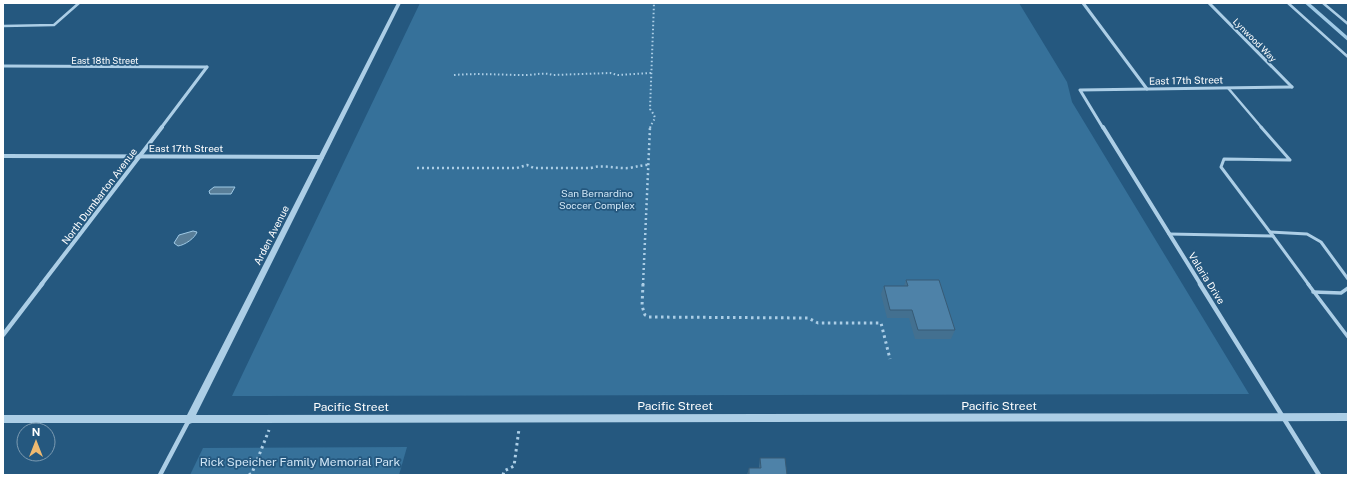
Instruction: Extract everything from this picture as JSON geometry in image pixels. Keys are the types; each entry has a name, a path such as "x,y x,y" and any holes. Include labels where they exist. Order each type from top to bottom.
{"street":[{"name":"Arden Avenue","path":"160,475 399,3"},
{"path":"1083,3 1147,89"},
{"name":"Lynwood Way","path":"1209,3 1292,87"},
{"name":"East 18th Street","path":"3,66 207,67"},
{"name":"North Dumbarton Avenue","path":"3,335 207,67"},
{"name":"East 17th Street","path":"1080,90 1292,87"},
{"name":"Valaria Drive","path":"1080,90 1319,475"},
{"name":"East 17th Street","path":"3,156 322,157"},
{"name":"Pacific Street","path":"3,419 272,420 1348,417"}],"lane":[{"path":"3,26 54,25 78,3"},
{"path":"1288,3 1348,58"},
{"path":"1323,3 1348,24"},
{"path":"1228,88 1290,160 1224,159 1221,167 1348,337"},
{"path":"1270,232 1307,234 1321,242 1348,279"},
{"path":"1169,234 1273,236"},
{"path":"1313,292 1341,293 1348,288"}],"path":[{"path":"479,3 498,3"},
{"path":"508,3 555,3"},
{"path":"566,3 612,3"},
{"path":"621,3 644,3"},
{"path":"654,3 650,109 655,116 655,120 650,126 642,306 645,315 808,318 818,323 881,323 890,359"},
{"path":"454,74 480,73 488,75 537,75 546,72 553,74 610,73 618,75 651,72"},
{"path":"417,168 441,168 452,165 460,168 517,168 527,165 534,168 591,168 600,165 608,168 631,168 638,165 648,165"},
{"path":"503,475 504,471 514,466 521,419"},
{"path":"250,475 272,420"}],"green space":[{"name":"San Bernardino Soccer Complex","path":"420,3 1019,3 1067,82 1072,102 1249,394 232,396"},
{"name":"Rick Speicher Family Memorial Park","path":"407,447 399,475 190,475 203,448"}],"shaded area":[{"path":"214,187 235,187 231,194 210,194 209,191"},
{"path":"193,231 197,232 187,243 178,246 174,243 179,235"}],"building":[{"path":"906,280 939,280 955,330 918,330 912,310 890,310 884,286 908,286"},
{"path":"760,458 785,458 787,475 749,475 749,468 761,468"}],"waterway":[{"path":"1307,3 1348,39"}]}
